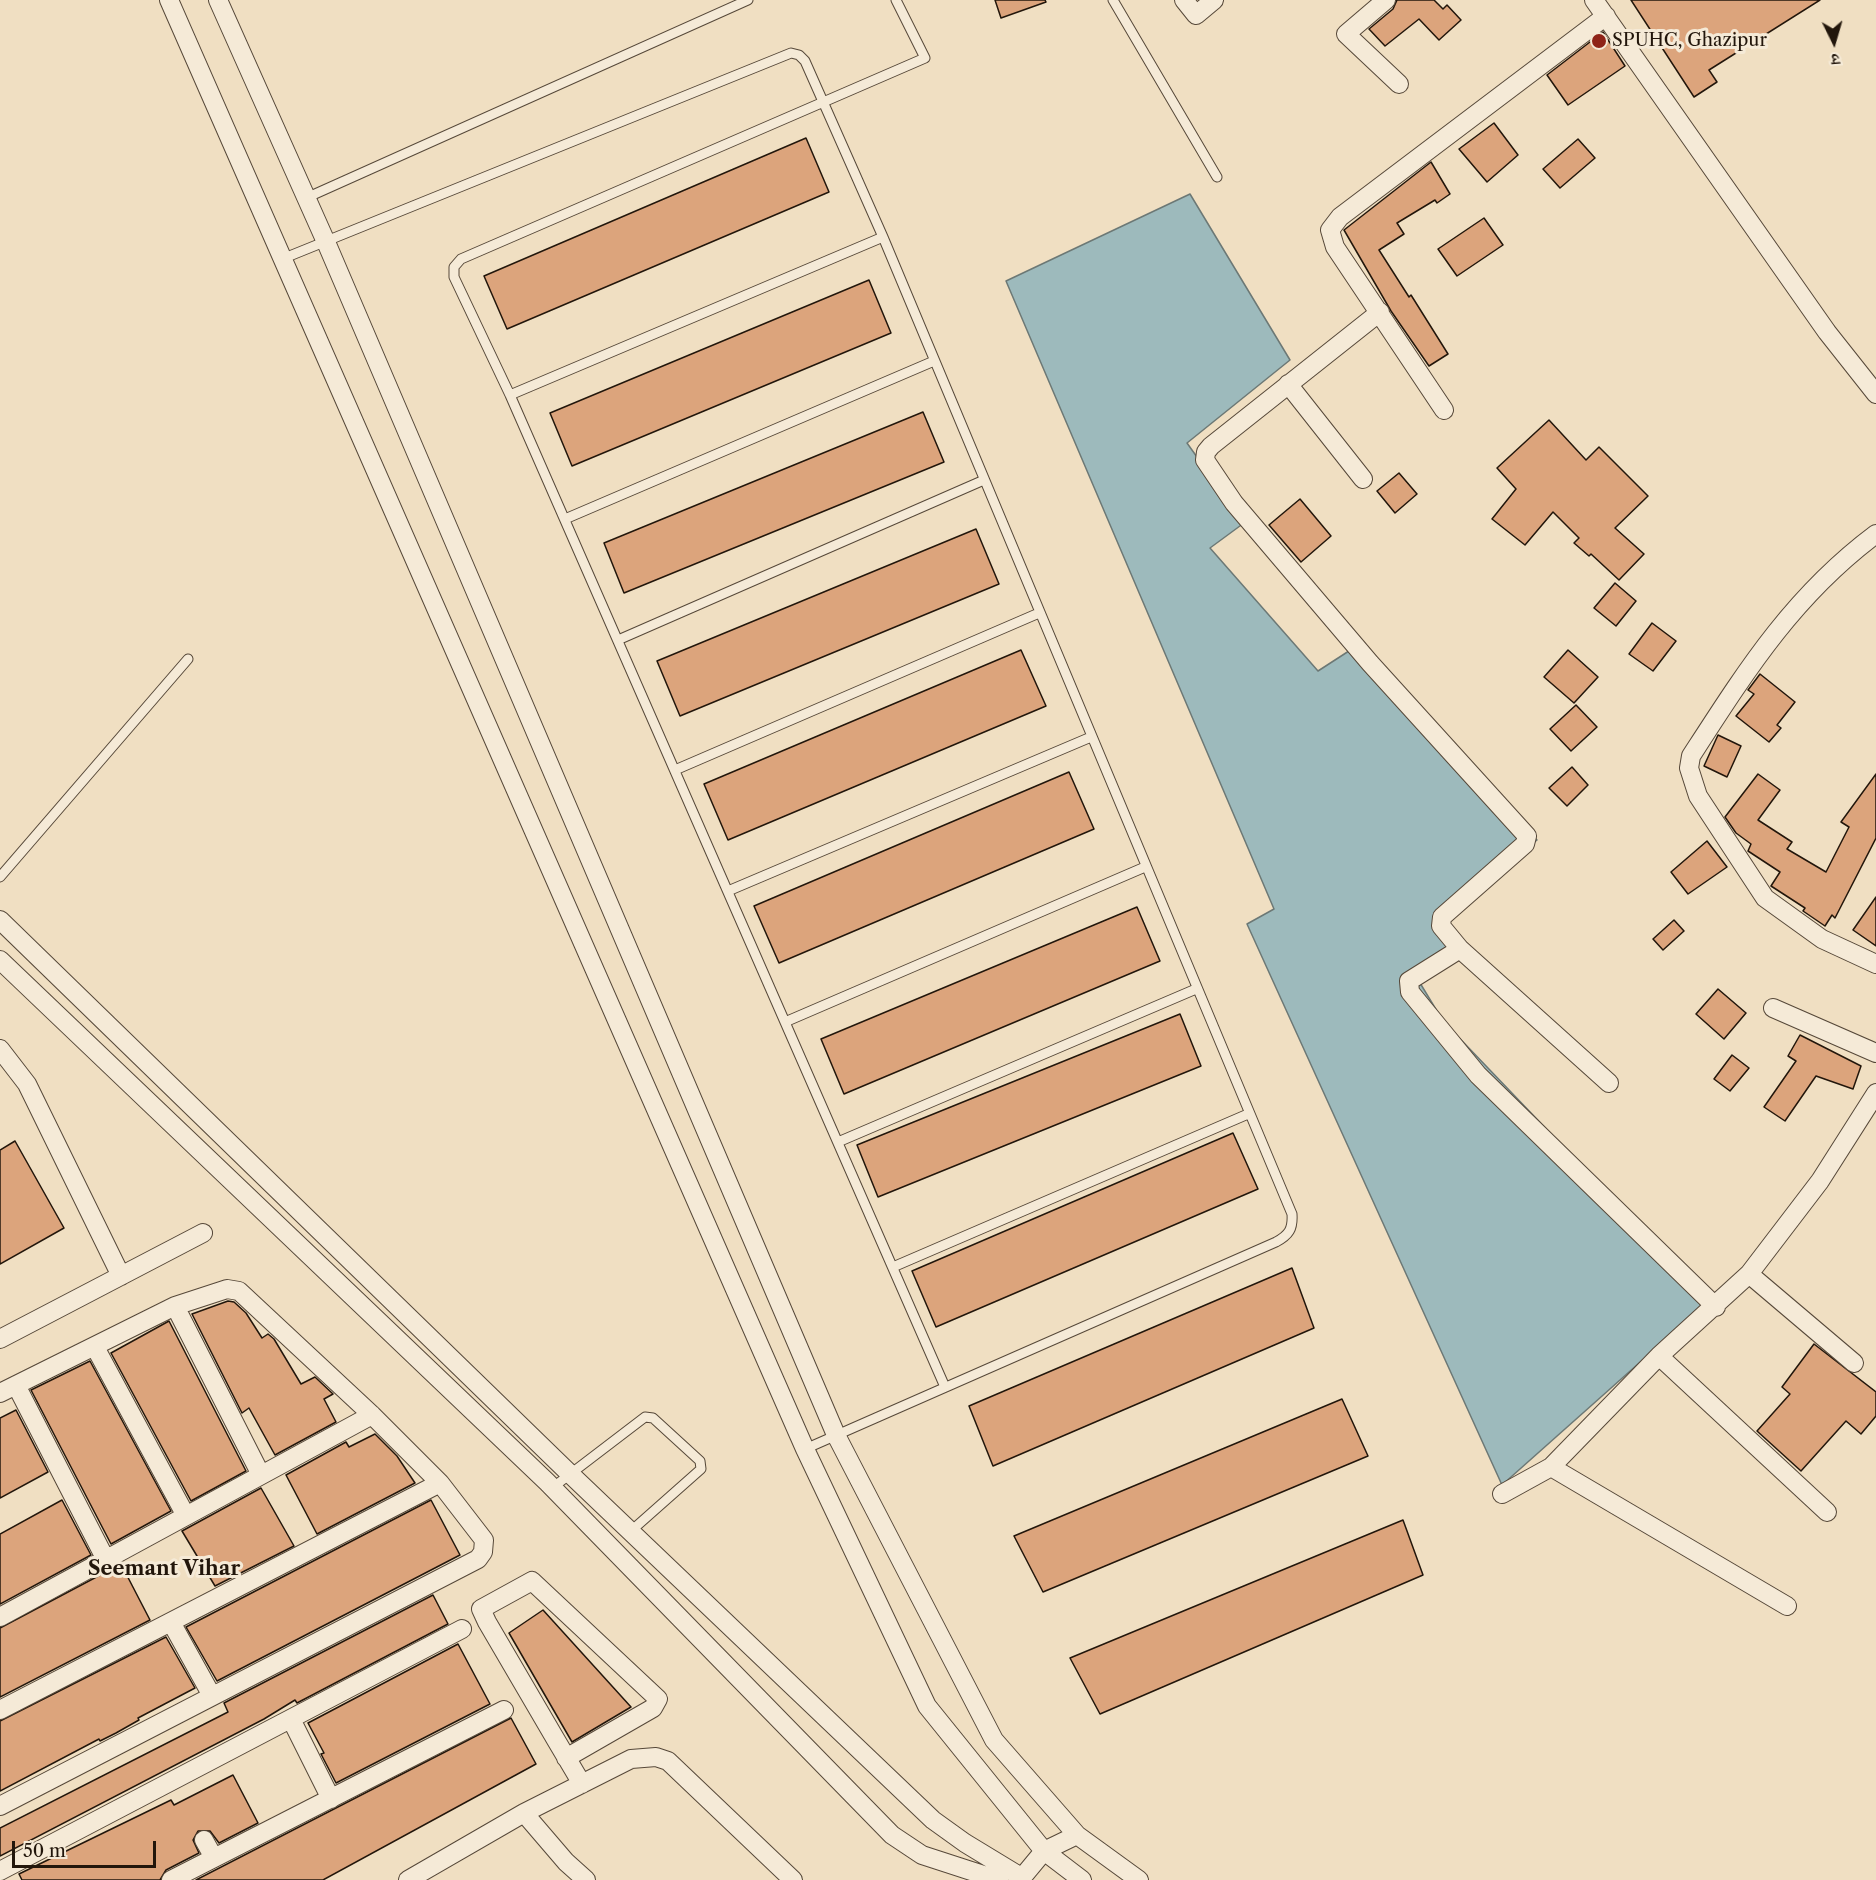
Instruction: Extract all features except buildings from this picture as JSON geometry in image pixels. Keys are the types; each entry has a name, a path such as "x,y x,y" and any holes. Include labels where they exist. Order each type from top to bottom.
{"street":[{"path":"169,0 806,1449 927,1706 1044,1851 1082,1880"},
{"path":"218,0 326,242 836,1435 994,1740 1077,1835 1138,1880"},
{"path":"1184,0 1196,15 1214,0"},
{"path":"1386,0 1346,34 1399,84"},
{"path":"1594,0 1827,332 1876,394"},
{"path":"1444,410 1335,247 1330,231 1349,210 1606,16"},
{"path":"1380,312 1211,446 1205,460 1234,503 1370,663 1527,836 1526,844 1442,917 1441,926 1460,949 1609,1083"},
{"path":"1288,384 1363,479"},
{"path":"1876,534 1817,583 1766,644 1691,756 1689,768 1698,796 1765,898 1822,939 1876,964"},
{"path":"0,920 570,1474 933,1820 965,1844 1021,1878 1044,1851 1077,1835"},
{"path":"1460,949 1409,981 1410,992 1478,1075 1716,1307"},
{"path":"0,960 552,1488 892,1835 922,1855 999,1880"},
{"path":"1773,1008 1876,1053"},
{"path":"0,1049 27,1084 121,1276"},
{"path":"1502,1494 1551,1467 1659,1356 1749,1275 1820,1181 1876,1093"},
{"path":"0,1338 203,1233"},
{"path":"1749,1275 1854,1363"},
{"path":"0,1806 478,1559 483,1552 484,1540 440,1483 372,1415 239,1291 227,1289 175,1306 8,1389 106,1560"},
{"path":"175,1306 261,1475"},
{"path":"95,1347 186,1516"},
{"path":"1659,1356 1827,1512"},
{"path":"0,1617 372,1415"},
{"path":"1551,1467 1787,1606"},
{"path":"0,1710 440,1483"},
{"path":"566,1758 653,1708 658,1699 532,1581 481,1609 566,1758 582,1784"},
{"path":"171,1622 212,1696"},
{"path":"0,1871 462,1629"},
{"path":"171,1880 504,1710"},
{"path":"291,1719 331,1798"},
{"path":"408,1880 524,1814 631,1759 656,1757 668,1761 793,1880"},
{"path":"524,1814 586,1880"},
{"path":"204,1840 214,1858"}],"lane":[{"path":"306,198 748,0"},
{"path":"896,0 925,58 461,259 454,267 454,277 565,519 945,1387"},
{"path":"1113,0 1217,177"},
{"path":"282,259 791,53 799,55 805,61 883,237 1248,1114 1292,1214 1293,1225 1287,1236 806,1449"},
{"path":"510,395 883,237"},
{"path":"565,519 934,361"},
{"path":"618,640 984,480"},
{"path":"675,770 1039,613"},
{"path":"0,877 188,658"},
{"path":"728,891 1091,737"},
{"path":"785,1022 1145,867"},
{"path":"838,1142 1196,989"},
{"path":"893,1267 1248,1114"},
{"path":"552,1488 649,1416 700,1461 700,1470 631,1531"}],"water":[{"path":"1190,194 1290,360 1187,443 1244,523 1210,548 1318,671 1352,649 1537,840 1433,929 1462,954 1420,983 1443,1021 1710,1300 1502,1485 1247,924 1274,909 1006,281"}],"place":[{"name":"SPUHC, Ghazipur","path":"1599,41"}],"district":[{"name":"Seemant Vihar","path":"164,1569"}]}
